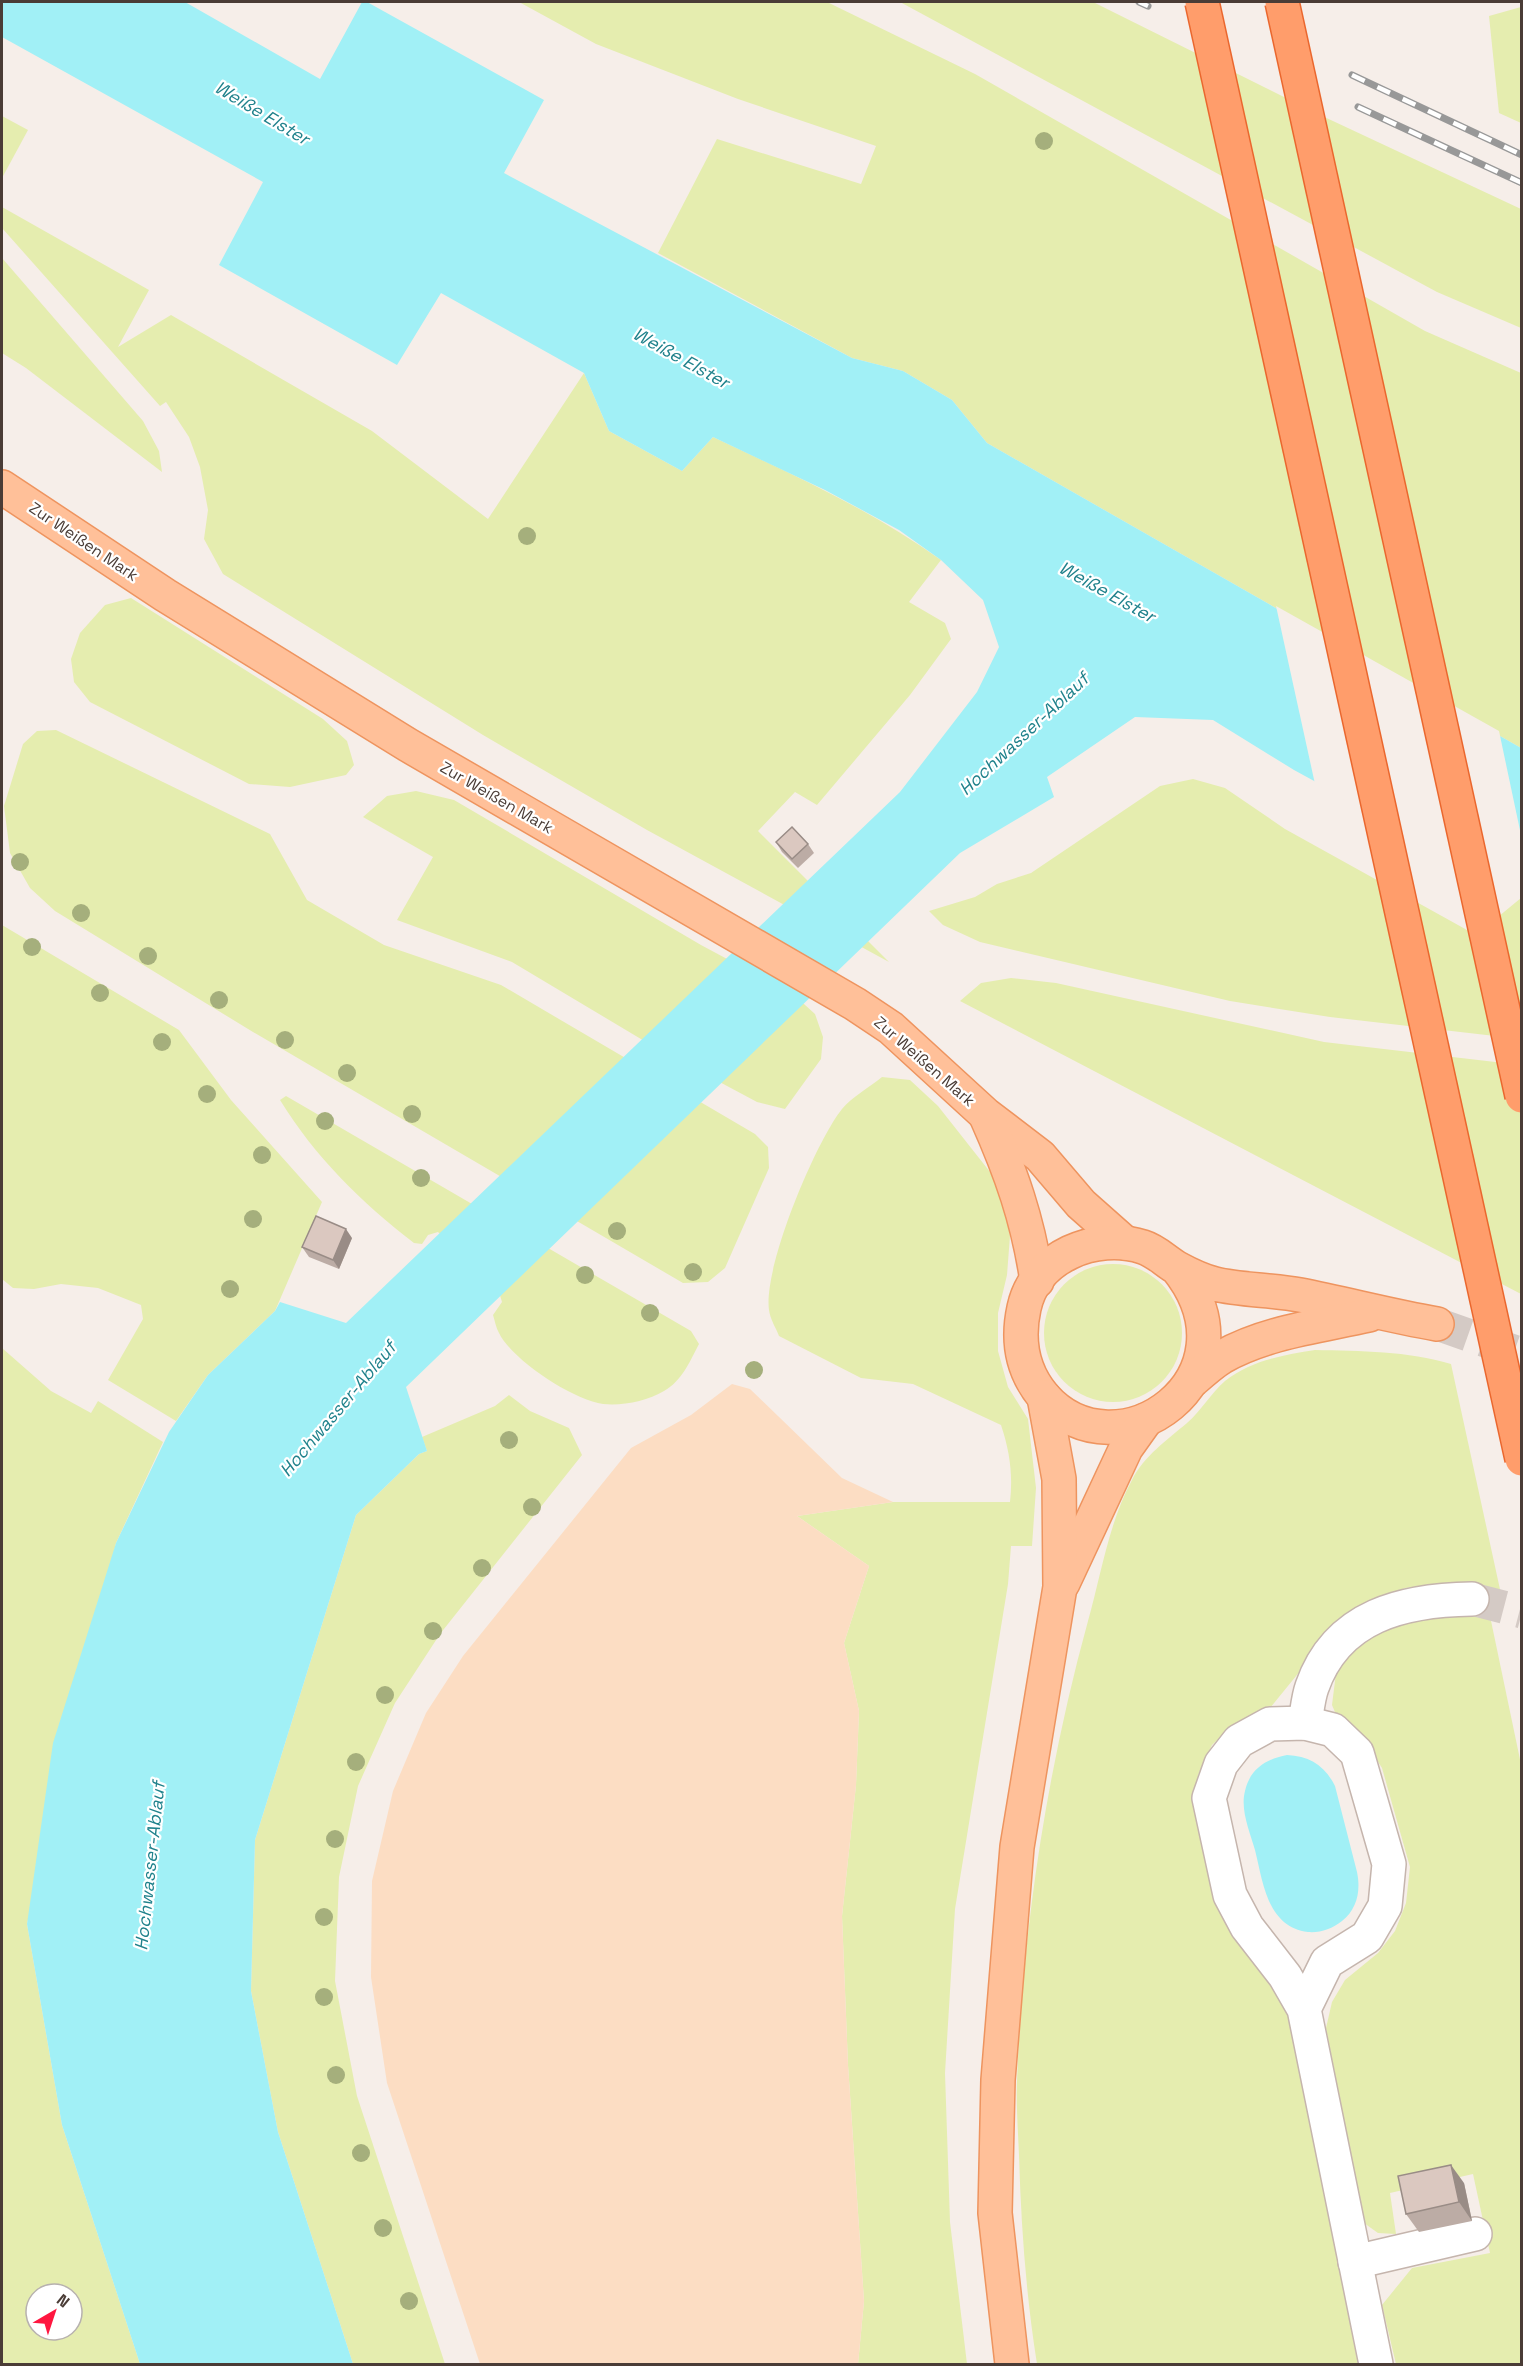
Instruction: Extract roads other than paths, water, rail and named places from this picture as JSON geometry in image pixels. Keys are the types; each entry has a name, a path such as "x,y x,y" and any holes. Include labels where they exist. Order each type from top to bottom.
{"highway":[{"path":"1202,2 1521,1459"},
{"path":"1282,2 1521,1096"}],"main road":[{"name":"Zur Weißen Mark","path":"2,487 165,595 408,745 855,1004 891,1028 985,1114 1040,1156 1081,1204 1125,1243"},
{"name":"Zur Weißen Mark","path":"985,1114 1014,1178 1037,1281"},
{"name":"Zur Weißen Mark","path":"1377,1314 1304,1329 1246,1346 1221,1358 1193,1380 1180,1397 1164,1410 1146,1420 1124,1426 1102,1426 1081,1421 1044,1398 1030,1377 1021,1353 1020,1328 1023,1311 1037,1281 1050,1266 1076,1250 1105,1242 1144,1247 1177,1269 1215,1284 1301,1296 1377,1314 1437,1324"},
{"name":"Zur Weißen Mark","path":"1177,1269 1190,1284 1204,1322 1201,1361 1193,1380"},
{"path":"1012,2364 995,2213 998,2080 1017,1847 1060,1587 1059,1479 1044,1398"},
{"path":"1060,1587 1126,1448 1146,1420"}],"lane":[{"path":"1305,1723 1312,1687 1335,1644 1380,1612 1430,1599 1472,1599"},
{"path":"1304,2009 1327,1962 1367,1937 1385,1906 1389,1864 1356,1753 1333,1730 1305,1723 1270,1724 1239,1741 1221,1764 1209,1798 1230,1895 1247,1927 1285,1976 1304,2009 1376,2364"},
{"path":"1355,2262 1475,2234"}],"water":[{"path":"2,2 185,2 320,79 362,2 367,2 544,100 504,173 852,358 903,371 952,400 987,443 1521,748 1521,894 1294,770 1213,720 1135,717 1047,777 1054,797 960,853 406,1387 427,1451 419,1454 356,1515 255,1840 251,1991 278,2132 353,2364 140,2364 62,2125 27,1924 53,1743 116,1543 169,1432 208,1375 275,1311 280,1302 346,1323 900,792 977,692 999,647 983,600 941,560 899,530 825,490 713,437 682,471 609,431 584,373 441,293 397,365 219,265 263,182 2,37"},
{"path":"1287,1755 1303,1757 1316,1763 1331,1779 1335,1786 1357,1872 1358,1893 1351,1911 1338,1924 1321,1931 1308,1932 1294,1928 1284,1922 1275,1912 1264,1889 1245,1813 1245,1791 1255,1771 1272,1759"}],"tunnel":[{"path":"1437,1324 1522,1354"},
{"path":"1472,1599 1522,1612"}],"railway":[{"path":"1139,2 1148,6"},
{"path":"1352,75 1522,155"},
{"path":"1358,107 1522,183"}],"water label":[{"name":"Weiße Elster","path":"262,113"},
{"name":"Weiße Elster","path":"681,358"},
{"name":"Weiße Elster","path":"1107,592"},
{"name":"Hochwasser-Ablauf","path":"1024,734"},
{"name":"Hochwasser-Ablauf","path":"338,1409"},
{"name":"Hochwasser-Ablauf","path":"150,1866"}]}
